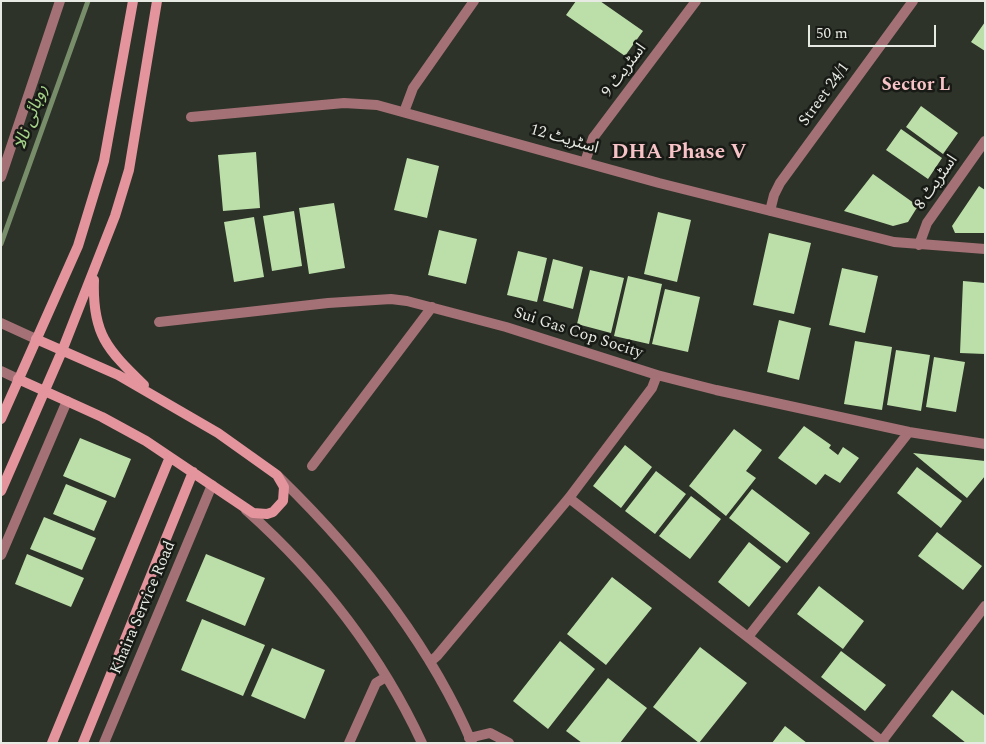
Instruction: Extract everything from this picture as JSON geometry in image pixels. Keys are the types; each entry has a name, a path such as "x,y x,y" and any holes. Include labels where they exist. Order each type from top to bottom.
{"main road":[{"path":"1,419 78,246 104,161 133,1"},
{"path":"1,491 62,351 115,216 129,170 157,1"},
{"path":"94,272 93,306 97,325 107,347 155,396"},
{"path":"18,379 137,436 170,456 246,510 260,515 267,514 279,507 284,494 284,487 276,475 218,433 118,375 36,339"},
{"path":"52,743 170,456"},
{"path":"83,743 193,472"}],"street":[{"path":"1,177 60,1"},
{"path":"404,112 413,88 474,1"},
{"name":"اسٹریٹ 9","path":"585,162 592,138 696,1"},
{"name":"Street 24/1","path":"770,211 774,195 780,183 912,1"},
{"name":"اسٹریٹ 12","path":"191,117 353,103 377,105 585,162 894,242 985,249"},
{"name":"اسٹریٹ 8","path":"919,245 927,222 985,141"},
{"name":"Sui Gas Cop Socity","path":"159,322 391,299 432,307 506,327 657,375 910,432 985,444"},
{"path":"312,466 432,307"},
{"path":"5,325 36,339"},
{"path":"1,371 18,379"},
{"path":"430,662 569,498 652,388 657,375"},
{"path":"1,556 67,401"},
{"path":"748,637 910,432"},
{"path":"276,475 344,546 379,590 430,662 470,740 490,733 509,743"},
{"name":"Khaira Service Road","path":"104,743 212,485"},
{"path":"569,498 883,742 985,606"},
{"path":"246,510 299,560 340,607 386,677 422,743"},
{"path":"349,743 376,684 386,677"}],"building":[{"path":"576,1 600,1 643,31 625,56 566,15"},
{"path":"985,22 985,51 971,42"},
{"path":"921,106 958,133 943,154 906,127"},
{"path":"901,129 942,158 928,179 886,150"},
{"path":"256,152 260,208 223,211 218,155"},
{"path":"407,158 439,166 427,218 394,210"},
{"path":"873,174 918,206 908,222 893,226 844,211"},
{"path":"979,186 985,190 985,233 955,233 952,226"},
{"path":"334,203 345,268 309,274 299,208"},
{"path":"294,211 302,266 272,271 263,216"},
{"path":"658,212 691,220 677,282 644,274"},
{"path":"254,217 264,277 234,282 224,222"},
{"path":"439,230 477,239 466,284 428,275"},
{"path":"769,233 811,243 794,314 753,305"},
{"path":"518,251 547,258 537,302 507,295"},
{"path":"553,259 583,267 573,309 543,301"},
{"path":"842,268 878,276 865,333 829,325"},
{"path":"590,270 624,278 611,333 577,324"},
{"path":"628,276 662,284 649,344 614,336"},
{"path":"963,281 985,283 985,354 960,353"},
{"path":"665,289 700,297 688,352 652,344"},
{"path":"779,320 811,328 799,380 767,372"},
{"path":"855,341 892,347 882,410 844,404"},
{"path":"896,350 930,355 921,411 887,405"},
{"path":"934,357 965,362 956,412 926,407"},
{"path":"804,426 831,445 829,448 838,455 843,447 859,458 840,483 825,474 816,485 778,458"},
{"path":"734,429 762,450 746,471 756,478 726,516 689,486"},
{"path":"80,438 131,459 115,498 63,476"},
{"path":"625,445 652,467 621,508 593,486"},
{"path":"913,453 985,461 985,476 967,498"},
{"path":"917,467 962,501 941,528 897,493"},
{"path":"656,471 686,494 655,534 625,511"},
{"path":"66,484 107,501 94,531 53,514"},
{"path":"752,489 810,533 787,563 729,518"},
{"path":"691,496 721,519 690,559 659,536"},
{"path":"44,517 96,538 82,570 30,549"},
{"path":"937,532 982,566 963,590 918,556"},
{"path":"749,542 781,567 749,607 718,582"},
{"path":"27,554 84,578 71,607 15,584"},
{"path":"206,554 265,578 245,626 186,601"},
{"path":"612,577 652,608 606,665 567,634"},
{"path":"819,586 864,621 843,649 797,614"},
{"path":"202,619 265,645 243,696 181,670"},
{"path":"560,641 595,669 548,729 513,701"},
{"path":"700,647 747,683 699,743 653,707"},
{"path":"272,648 325,670 305,719 251,696"},
{"path":"841,651 886,685 865,711 821,677"},
{"path":"608,678 647,708 620,743 582,743 566,731"},
{"path":"952,690 985,716 985,743 966,743 932,716"},
{"path":"785,726 807,743 772,743"}],"waterway":[{"name":"روہائی نالا","path":"1,244 88,1"}],"district":[{"name":"Sector L","path":"916,86"},
{"name":"DHA Phase V","path":"679,154"}]}
